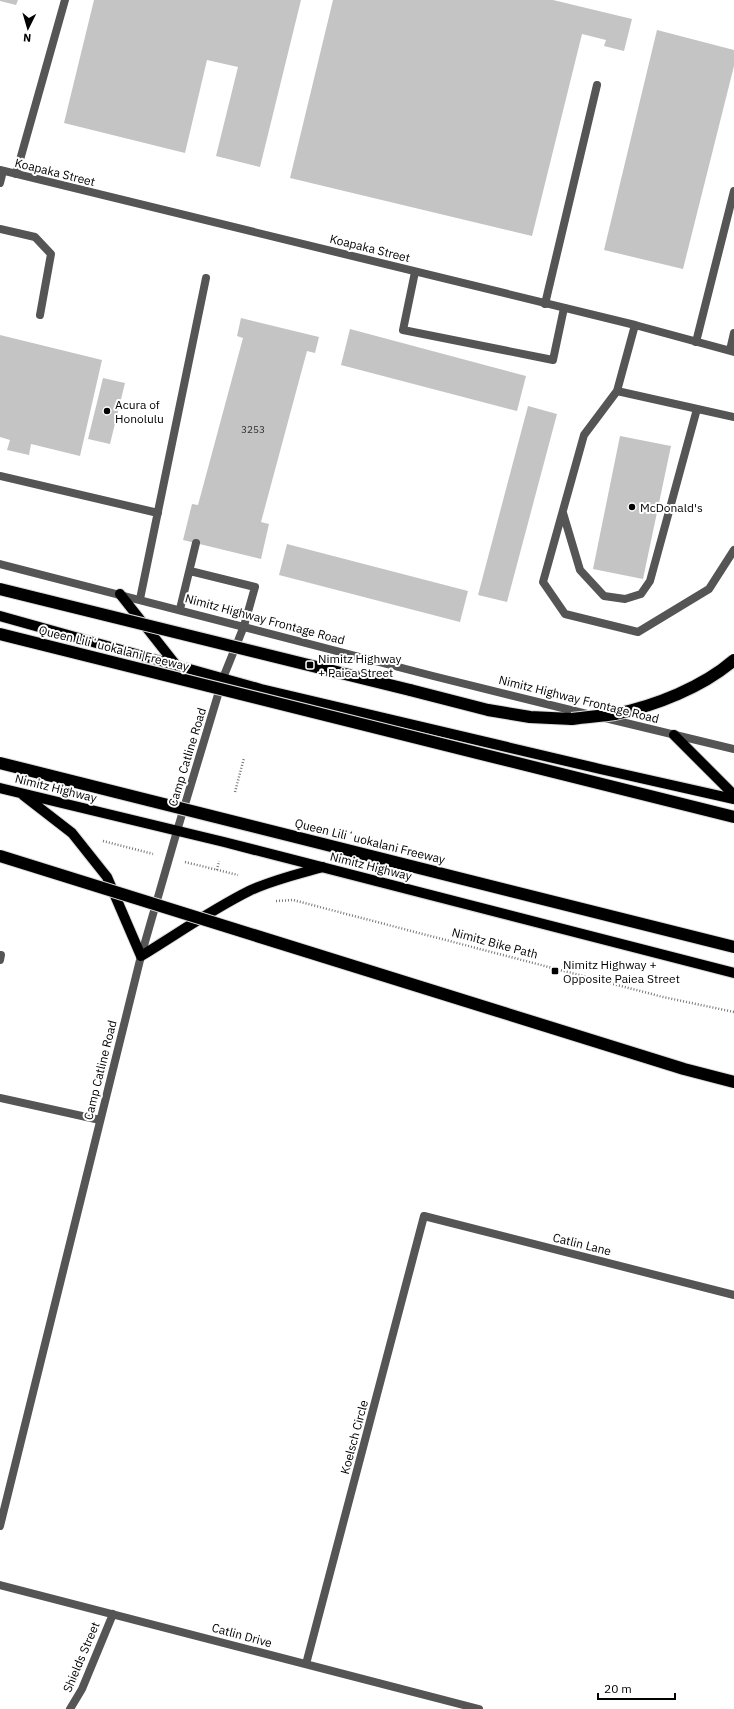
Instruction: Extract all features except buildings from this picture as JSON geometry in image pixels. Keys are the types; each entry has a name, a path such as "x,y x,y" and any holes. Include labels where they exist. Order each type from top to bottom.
{"highway":[{"path":"0,589 488,710 530,717 572,719 615,714 656,702 695,686 734,660"},
{"name":"Queen Liliʻuokalani Freeway","path":"0,634 734,817"},
{"name":"Queen Liliʻuokalani Freeway","path":"0,763 734,947"},
{"path":"0,856 676,1067 734,1082"}],"main road":[{"path":"120,594 176,665"},
{"path":"0,616 261,689 734,799"},
{"path":"674,735 734,795"},
{"name":"Nimitz Highway","path":"0,788 323,867 734,973"},
{"path":"20,792 72,833 107,877 141,956 216,909 250,890 323,867"}],"street":[{"path":"16,174 65,0"},
{"path":"545,304 597,85"},
{"path":"0,183 2,171"},
{"name":"Koapaka Street","path":"2,171 564,308 732,351"},
{"path":"696,342 734,191"},
{"path":"0,229 35,237 51,254 40,315"},
{"path":"415,272 403,330 553,360 564,308"},
{"path":"140,599 206,278"},
{"path":"635,326 617,391 584,435 543,582 565,614 638,632 709,589 734,550"},
{"path":"732,351 734,333"},
{"path":"617,391 734,417"},
{"path":"562,513 580,570 604,596 625,598 641,594 650,581 697,409"},
{"path":"0,476 158,513"},
{"path":"180,609 196,543"},
{"name":"Nimitz Highway Frontage Road","path":"0,564 180,609 440,678 734,750"},
{"name":"Camp Catline Road","path":"0,1526 141,956 223,678 244,626 255,587 190,571"},
{"path":"0,955 0,960"},
{"path":"0,1098 100,1120"},
{"name":"Catlin Lane","path":"424,1216 734,1294"},
{"name":"Koelsch Circle","path":"306,1664 424,1216"},
{"name":"Catlin Drive","path":"0,1585 478,1709"},
{"name":"Shields Street","path":"70,1709 82,1689 113,1614"}],"path":[{"path":"236,792 244,758"},
{"path":"102,841 152,854"},
{"path":"217,870 219,861"},
{"path":"200,866 246,877"},
{"name":"Nimitz Bike Path","path":"272,901 293,900 663,997 734,1012"}],"place":[{"name":"Acura of Honolulu","path":"107,411"},
{"name":"McDonald's","path":"632,507"},
{"name":"Nimitz Highway + Paiea Street","path":"310,665"},
{"name":"Nimitz Highway + Opposite Paiea Street","path":"555,971"}]}
